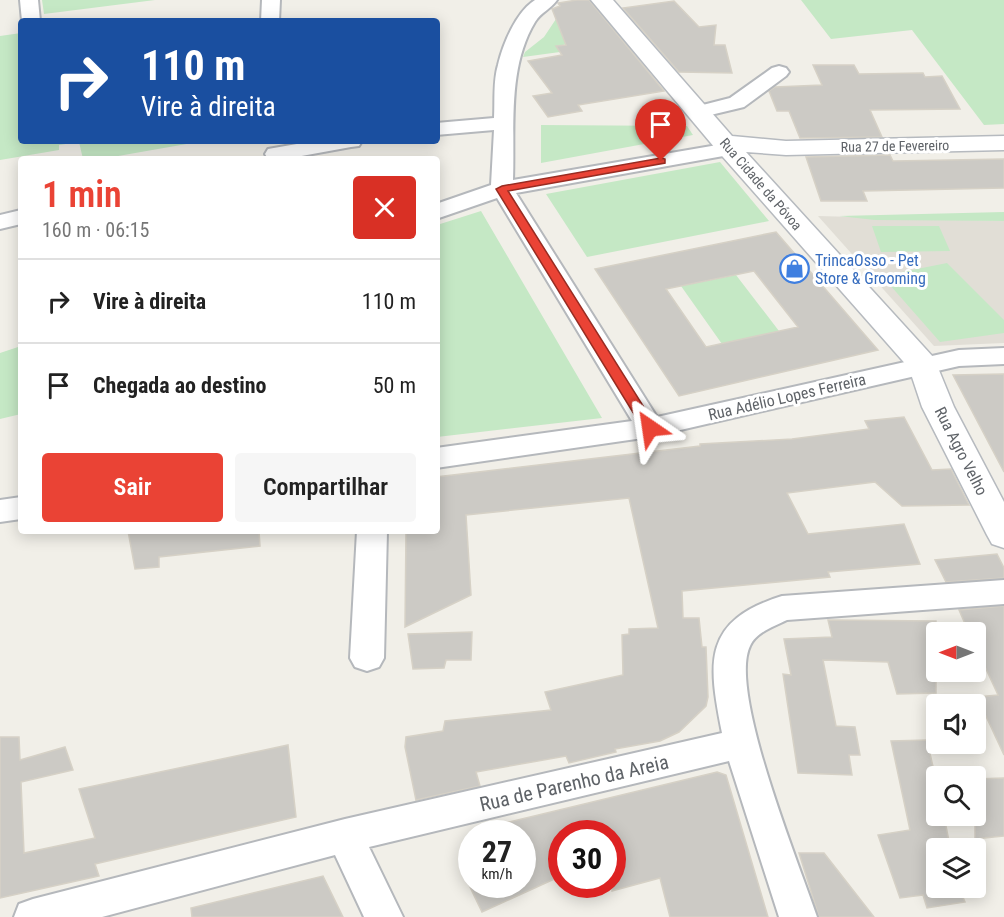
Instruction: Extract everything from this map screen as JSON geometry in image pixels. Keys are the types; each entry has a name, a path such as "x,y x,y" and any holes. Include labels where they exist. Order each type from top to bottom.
{"street":[{"path":"29,0 31,18"},
{"path":"270,18 271,0"},
{"path":"548,0 535,8 524,24 507,66 502,189 650,428"},
{"name":"Rua Cidade da Póvoa","path":"602,0 731,151 923,365"},
{"path":"698,112 738,103 779,72"},
{"path":"440,129 505,123"},
{"name":"Rua 27 de Fevereiro","path":"731,151 1004,143"},
{"path":"269,151 326,144"},
{"path":"440,211 502,189 731,151"},
{"path":"0,222 18,218"},
{"name":"Rua Adélio Lopes Ferreira","path":"440,457 650,428 923,365 959,358 1004,356"},
{"name":"Rua Agro Velho","path":"923,365 938,407 1004,535"},
{"path":"0,511 18,508"},
{"path":"367,658 372,534"},
{"path":"798,917 741,743 728,665 739,635 782,608 1004,592"},
{"name":"Rua de Parenho da Areia","path":"39,916 345,836 741,743"},
{"path":"345,836 384,917"}],"shaded area":[{"path":"818,216 1004,221 1004,343 934,346"}],"green space":[{"path":"42,0 155,0 44,14"},
{"path":"801,0 1004,0 1004,124 984,125 912,30 831,39"},
{"path":"603,12 615,26 567,33 575,43 556,46 560,52 523,57 525,52 544,37 556,19"},
{"path":"18,33 18,144 66,144 59,145 59,150 0,160 0,36"},
{"path":"541,125 687,126 693,135 541,163"},
{"path":"79,144 187,144 118,156 82,156"},
{"path":"720,162 769,221 587,257 546,194"},
{"path":"481,211 602,418 440,437 440,224"},
{"path":"1004,212 1004,221 875,220 839,216"},
{"path":"872,226 939,226 950,251 881,252"},
{"path":"947,263 1004,320 1004,333 940,342 882,276"},
{"path":"736,275 779,331 722,344 681,286"},
{"path":"18,347 18,415 0,419 0,353"}],"building":[{"path":"589,0 664,91 578,105 582,111 548,117 533,96 552,93 528,61 562,55 556,46 566,45 552,9 560,6 558,3"},
{"path":"674,1 699,27 716,25 714,45 725,45 732,73 679,72 623,8"},
{"path":"813,65 854,65 859,74 923,73 925,77 942,76 960,109 870,110 882,137 800,138 789,111 777,111 769,91 775,87 822,85"},
{"path":"890,155 893,161 1004,159 1004,188 863,191 867,201 821,201 806,157"},
{"path":"776,232 878,350 679,396 595,269","holes":["754,271 798,327 706,347 666,289"]},
{"path":"1004,374 1004,472 953,375"},
{"path":"904,417 932,470 951,469 969,505 902,506 875,482 787,493 808,534 904,524 920,564 828,572 830,577 682,591 683,618 699,618 702,647 706,647 708,697 706,706 679,732 660,741 615,749 616,752 569,763 566,756 476,772 480,786 416,800 405,747 406,737 443,731 445,721 551,710 545,692 623,675 622,635 629,634 629,629 658,628 629,498 466,515 471,595 405,627 406,534 440,534 440,477 700,446 700,444 792,439 869,429 865,421"},
{"path":"129,534 259,534 260,546 159,557 159,567 135,569"},
{"path":"997,554 1004,568 1004,578 946,582 935,560"},
{"path":"1004,606 1004,755 986,716 986,696 998,695 986,669 986,622 964,622 959,610"},
{"path":"828,620 936,621 926,622 926,682 936,682 936,693 897,694 888,662 823,660 836,726 855,727 860,755 849,755 852,775 798,773 783,674 791,675 784,639 832,637"},
{"path":"472,632 471,660 446,660 444,668 413,669 408,634"},
{"path":"0,737 19,737 20,760 65,747 73,770 21,782 24,853 95,838 79,789 288,745 296,817 95,864 99,876 0,898"},
{"path":"926,740 926,754 930,754 933,766 926,766 926,826 946,826 948,838 926,838 926,898 963,898 965,902 927,908 923,895 900,898 878,835 910,830 891,741"},
{"path":"717,772 726,775 768,917 670,917 660,878 626,887 626,820 548,820 548,882 536,887 536,820 518,820"},
{"path":"1004,778 1004,836 975,838 975,826 986,826 986,779"},
{"path":"799,853 824,853 874,917 819,917"},
{"path":"323,876 343,917 192,917 191,908"},
{"path":"475,898 513,898 482,912"}],"place":[{"name":"TrincaOsso - Pet Store & Grooming","path":"794,269"}],"route":[{"path":"650,428 502,189 661,161"}]}
